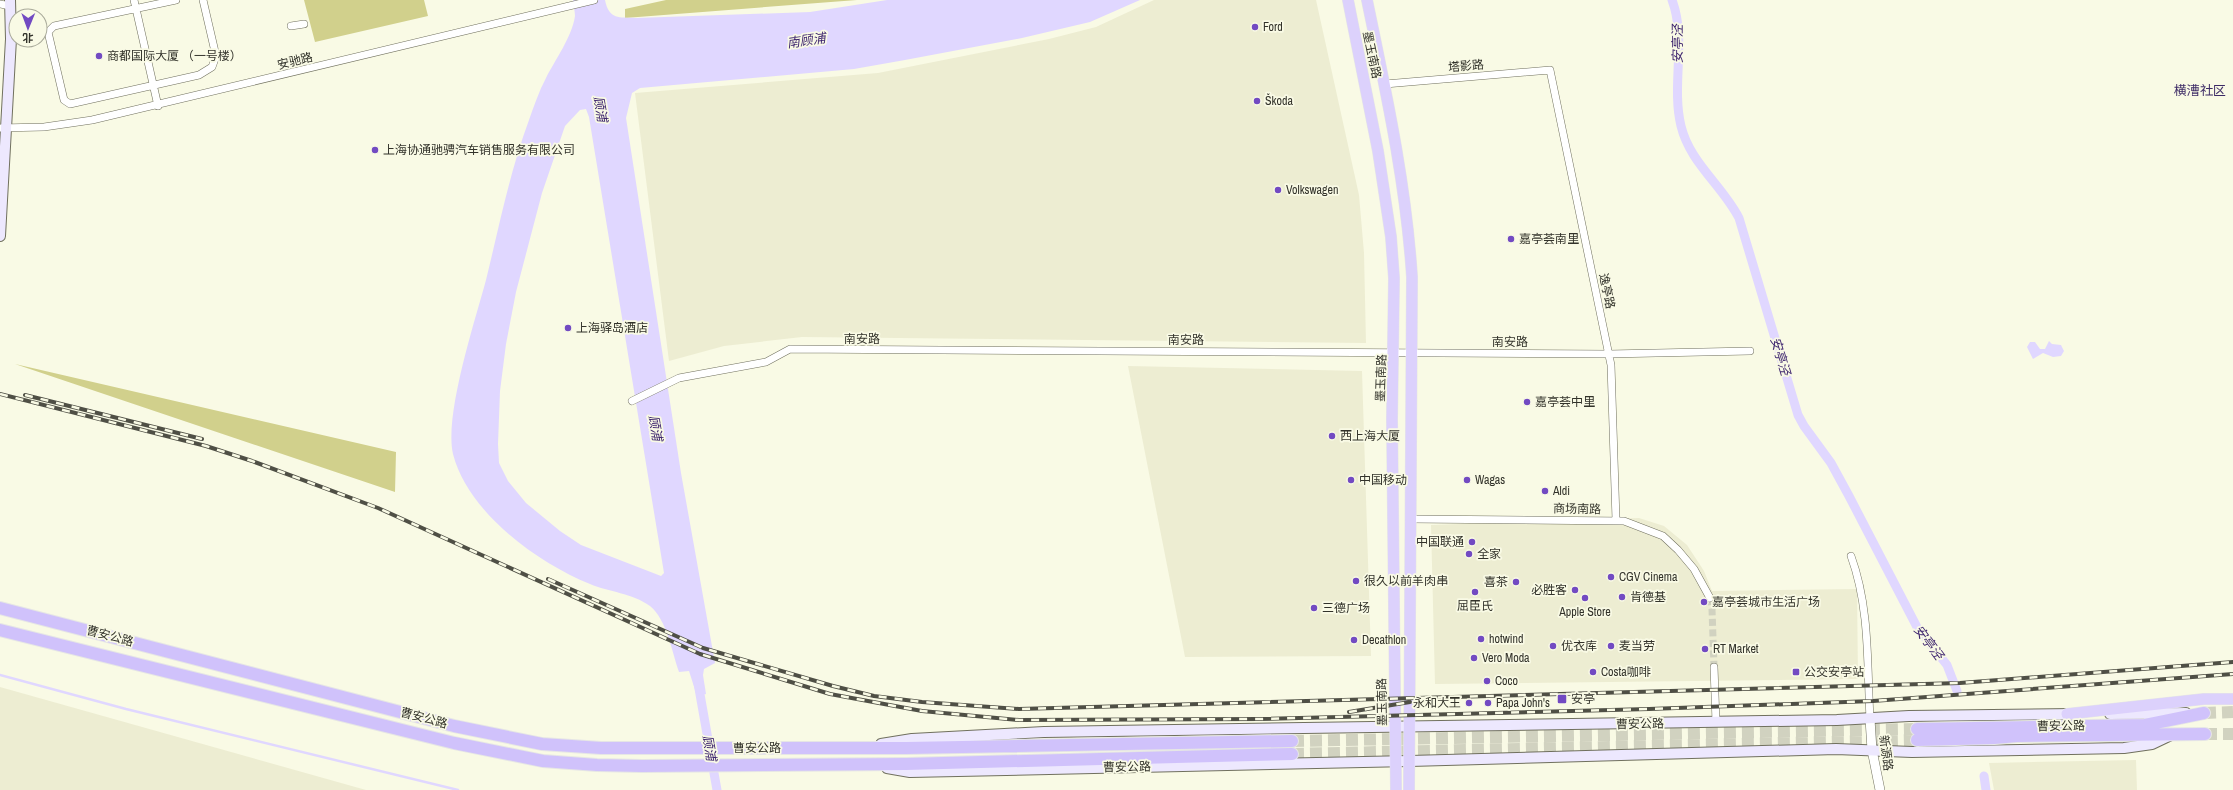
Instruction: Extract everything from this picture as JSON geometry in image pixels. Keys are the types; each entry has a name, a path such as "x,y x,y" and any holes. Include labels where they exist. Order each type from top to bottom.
{"highway":[{"name":"曹安公路","path":"0,608 502,737 542,744 601,748 858,748 1292,740"},
{"name":"曹安公路","path":"0,630 502,754 543,761 597,765 857,764 1292,754"},
{"name":"曹安公路","path":"2204,713 2145,725 1917,734 1994,738 2017,736 2204,734"}],"main road":[{"name":"墨玉南路","path":"1348,0 1370,109 1391,237 1394,278 1392,419 1396,790"},
{"name":"墨玉南路","path":"1367,0 1397,148 1409,238 1412,277 1409,790"},
{"path":"0,236 3,128 10,3"},
{"path":"2067,714 2204,699 2233,699"},
{"name":"曹安公路","path":"858,748 912,739 1044,732 1716,722 1909,716 2204,713"},
{"path":"1872,750 1912,752 2124,748 2152,744 2173,734"},
{"name":"曹安公路","path":"857,764 910,772 1410,761 1836,749 1872,750"}],"street":[{"path":"134,0 158,106"},
{"path":"176,0 54,26 48,32 64,100 70,104 199,75 212,67 216,56 203,0"},
{"name":"安驰路","path":"3,128 70,124 158,106 594,0"},
{"path":"0,4 10,3"},
{"path":"291,26 304,24"},
{"name":"塔影路","path":"1384,84 1550,70"},
{"name":"逸亭路","path":"1550,70 1611,365 1616,520"},
{"name":"南安路","path":"632,401 680,378 766,362 790,349 1609,354 1750,351"},
{"name":"商场南路","path":"1410,518 1616,520 1663,536 1678,550 1694,569 1710,598"},
{"path":"1851,556 1864,599 1870,718"},
{"path":"1714,667 1716,722"},
{"name":"新源路","path":"1870,718 1872,750 1880,790"}],"shaded area":[{"path":"304,0 424,0 428,16 315,42"},
{"path":"666,0 857,0 625,18 625,9"},
{"path":"1154,0 1316,0 1359,195 1364,253 1366,343 802,337 724,346 669,361 635,93 878,73 1049,39 1096,27"},
{"path":"15,364 396,452 395,492"},
{"path":"1128,366 1362,371 1371,656 1185,657"},
{"path":"1639,518 1664,526 1687,545 1704,571 1712,591 1857,589 1858,679 1435,684 1431,525"},
{"path":"0,687 366,790 0,790"},
{"path":"2136,760 2137,790 1994,790 1989,763"}],"water":[{"name":"南顾浦","path":"573,0 605,0 609,11 612,14 620,17 636,18 810,12 887,0 1140,0 1090,22 1022,38 905,60 854,69 640,88 632,93 626,118 681,473 715,663 704,669 703,675 706,694 697,696 689,671 679,672 665,628 661,619 650,606 628,595 590,584 548,563 527,548 489,515 473,496 461,475 453,454 451,437 453,416 462,368 486,280 510,179 522,139 539,93 563,48 573,24 575,16","holes":["586,109 589,117 664,573 661,576 581,545 560,531 526,503 508,481 499,463 498,444 500,391 506,344 516,292 542,193 565,126 580,110"]},
{"path":"2049,341 2052,344 2061,345 2064,351 2061,356 2053,357 2043,353 2033,359 2027,347 2030,342 2035,342 2040,349 2045,349"}],"waterway":[{"name":"安亭泾","path":"1672,0 1678,31 1679,47 1677,95 1681,126 1691,151 1732,206 1739,218 1798,415 1804,426 1831,463 1918,629 1947,665 1957,691"},
{"path":"0,675 126,709 458,790"},
{"name":"顾浦","path":"698,683 717,790"},
{"name":"安亭泾","path":"1984,776 1986,790"}],"tunnel":[{"path":"1710,598 1712,609 1714,667"},
{"path":"2204,713 2233,712"},
{"path":"1292,741 1917,729"},
{"path":"2205,734 2233,734"},
{"path":"1292,754 1917,740"}],"railway":[{"path":"0,394 206,446 252,461 378,508 700,654 830,694 922,711 1019,720 1260,719 1649,709 1873,701 2233,674"},
{"path":"25,395 202,439"},
{"path":"548,579 703,648 833,686 874,696 922,702 1019,709 1960,683 2233,662"},
{"path":"1349,712 1410,702"}],"place":[{"name":"Ford","path":"1255,27"},
{"name":"商都国际大厦 （一号楼）","path":"99,56"},
{"name":"Škoda","path":"1257,101"},
{"name":"上海协通驰骋汽车销售服务有限公司","path":"375,150"},
{"name":"Volkswagen","path":"1278,190"},
{"name":"嘉亭荟南里","path":"1511,239"},
{"name":"上海驿岛酒店","path":"568,328"},
{"name":"嘉亭荟中里","path":"1527,402"},
{"name":"西上海大厦","path":"1332,436"},
{"name":"中国移动","path":"1351,480"},
{"name":"Wagas","path":"1467,480"},
{"name":"Aldi","path":"1545,491"},
{"name":"中国联通","path":"1472,542"},
{"name":"全家","path":"1469,554"},
{"name":"CGV Cinema","path":"1611,577"},
{"name":"很久以前羊肉串","path":"1356,581"},
{"name":"喜茶","path":"1516,582"},
{"name":"必胜客","path":"1575,590"},
{"name":"屈臣氏","path":"1475,592"},
{"name":"肯德基","path":"1622,597"},
{"name":"Apple Store","path":"1585,598"},
{"name":"嘉亭荟城市生活广场","path":"1704,602"},
{"name":"三德广场","path":"1314,608"},
{"name":"hotwind","path":"1481,639"},
{"name":"Decathlon","path":"1354,640"},
{"name":"优衣库","path":"1553,646"},
{"name":"麦当劳","path":"1611,646"},
{"name":"RT Market","path":"1705,649"},
{"name":"Vero Moda","path":"1474,658"},
{"name":"Costa咖啡","path":"1593,672"},
{"name":"公交安亭站","path":"1796,672"},
{"name":"Coco","path":"1487,681"},
{"name":"安亭","path":"1562,699"},
{"name":"永和大王","path":"1469,703"},
{"name":"Papa John's","path":"1488,703"}],"district":[{"name":"横漕社区","path":"2200,90"}]}
